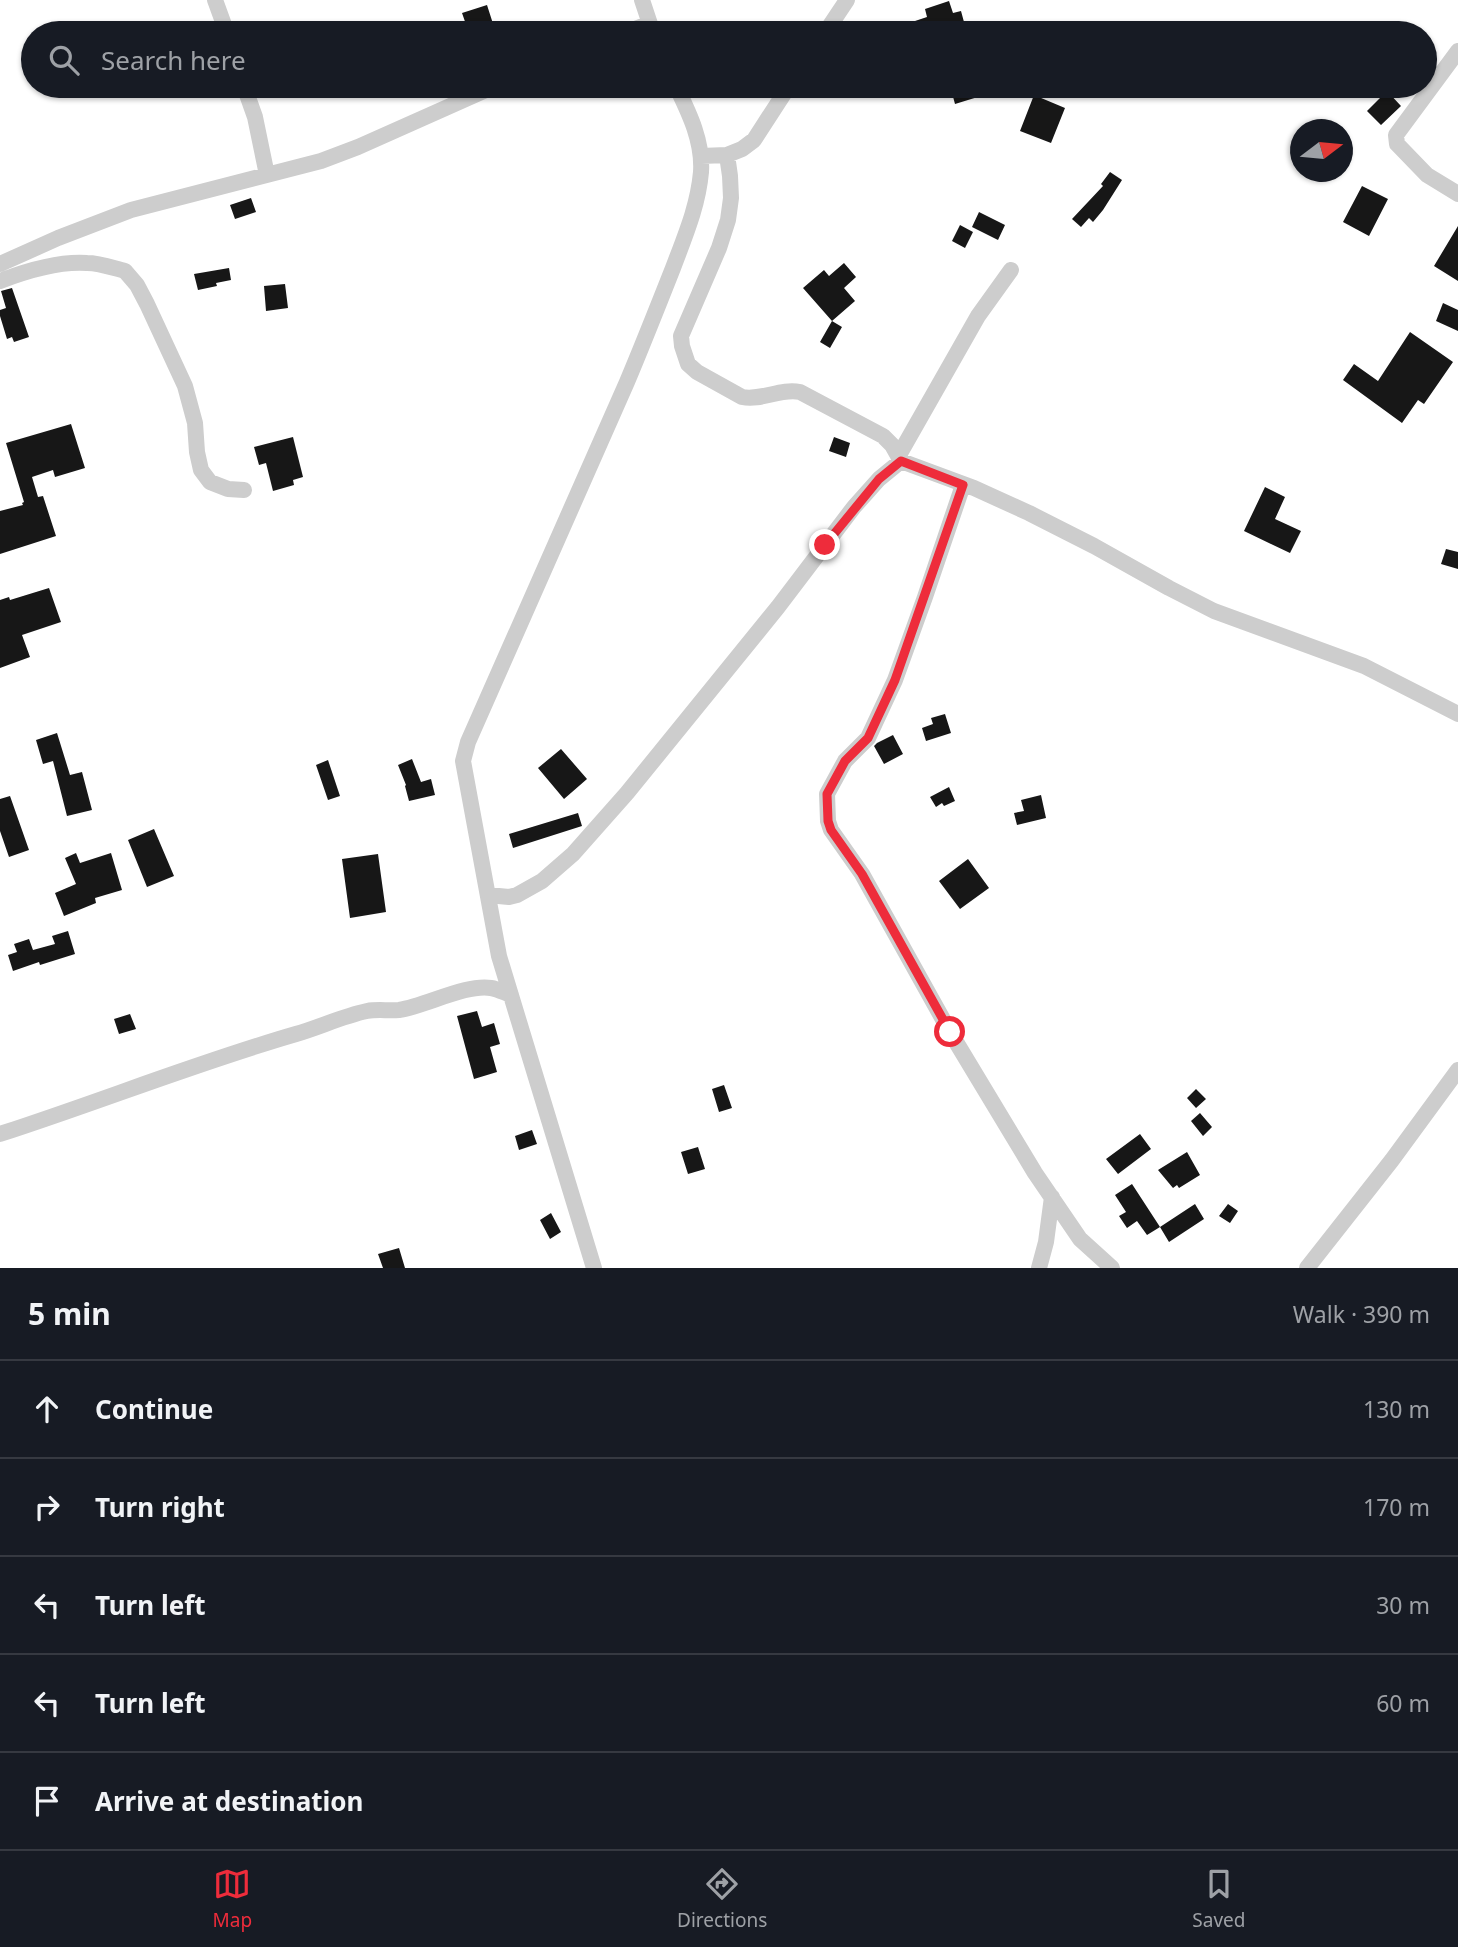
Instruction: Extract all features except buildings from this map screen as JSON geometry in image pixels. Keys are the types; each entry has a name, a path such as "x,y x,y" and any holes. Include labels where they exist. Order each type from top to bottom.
{"street":[{"path":"215,0 222,21"},
{"path":"642,0 648,21"},
{"path":"833,21 847,0"},
{"path":"1437,79 1458,51"},
{"path":"248,98 267,175"},
{"path":"0,264 131,210 321,161 468,98"},
{"path":"594,1268 499,956 463,761 464,753 647,335 696,208 701,156 698,139 681,98"},
{"path":"701,156 727,155 742,149 754,140 781,98"},
{"path":"1423,98 1396,135 1397,144 1427,175 1458,194"},
{"path":"727,155 731,198 728,220 681,336 681,346 688,365 742,397 757,398 792,390 800,391 883,436 900,458 1029,513 1214,611 1364,666 1458,714"},
{"path":"0,281 37,269 86,262 125,271 137,285 186,386 195,424 201,470 209,482 228,489 244,490"},
{"path":"488,895 517,895 542,881 573,854 627,793 778,607 855,507 900,458 978,316 1011,270"},
{"path":"963,485 895,680 868,738 845,761 827,794 828,821 831,830 862,874 950,1032 1035,1172 1080,1239 1112,1268"},
{"path":"0,1134 78,1109 209,1060 355,1014 398,1010 476,988 491,988 511,995"},
{"path":"1307,1268 1458,1070"},
{"path":"1039,1268 1052,1197"}],"route":[{"path":"825,545 879,479 901,461 963,485 895,680 868,738 845,761 827,794 831,830 862,874 950,1032"}]}
